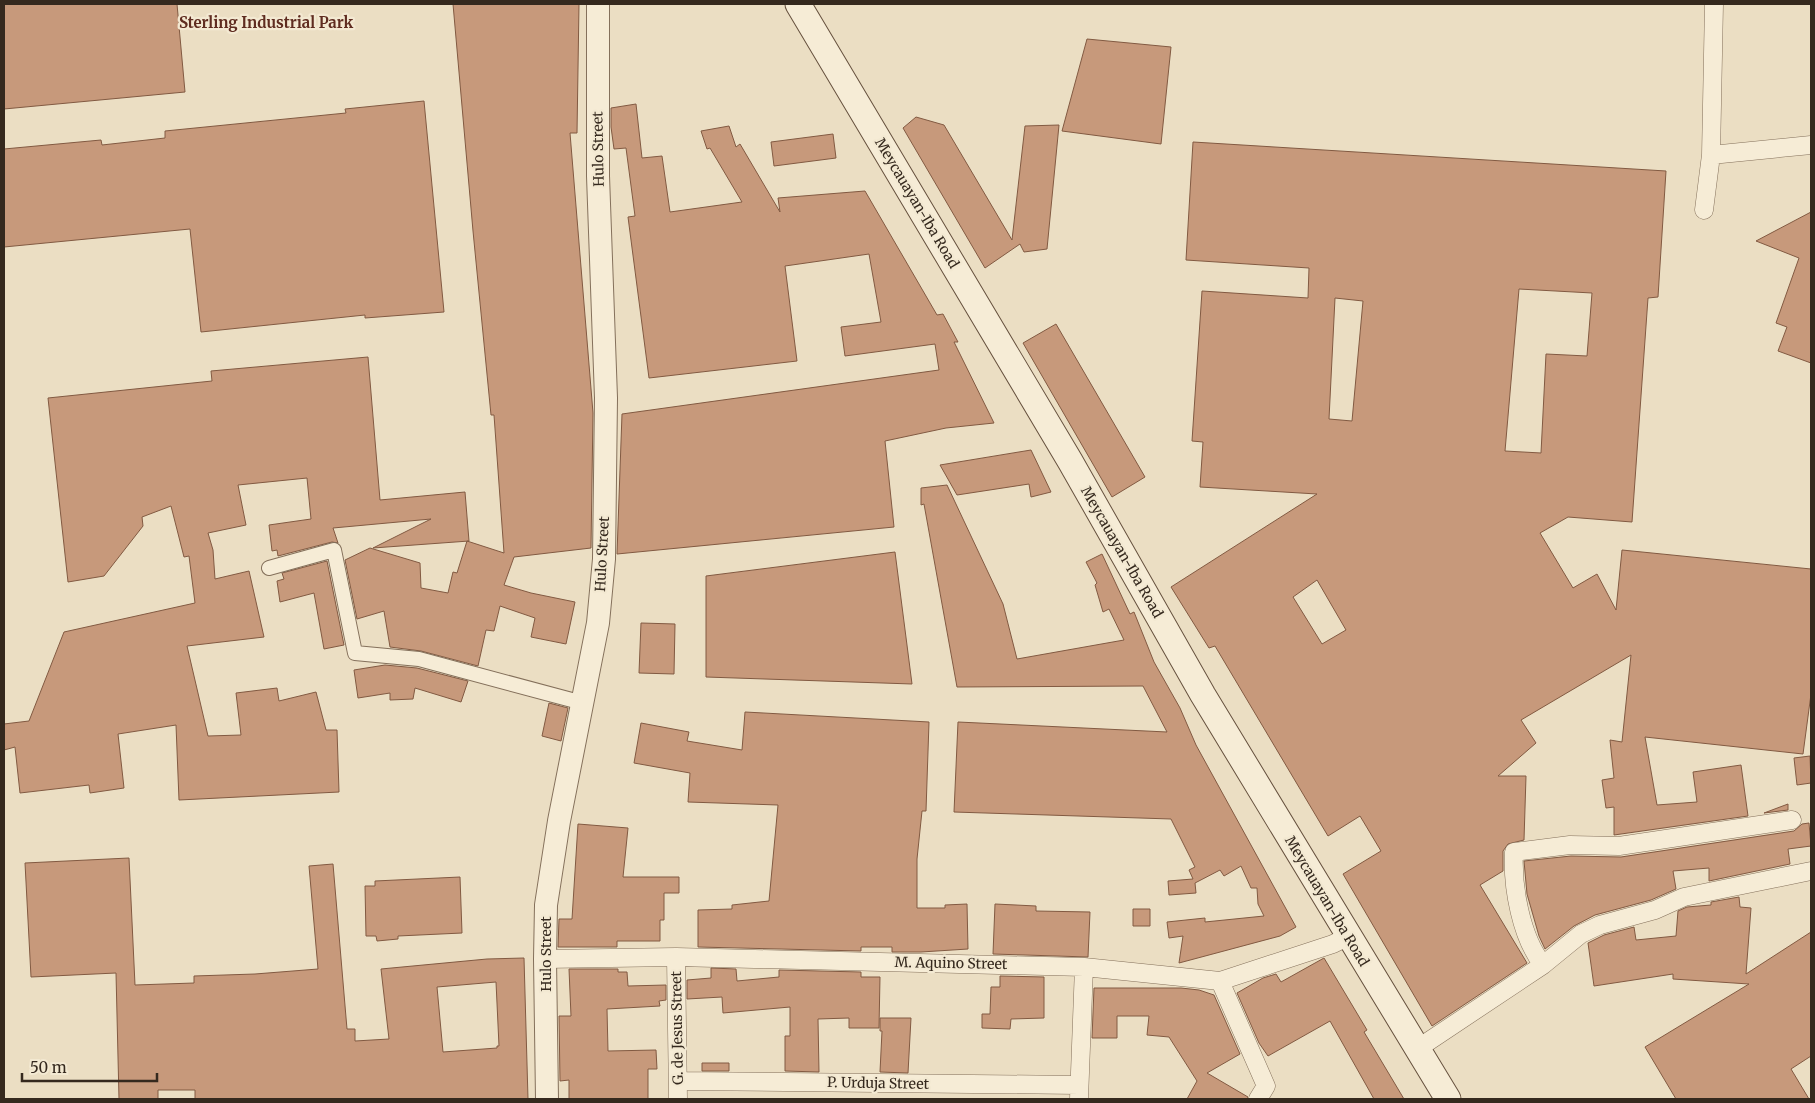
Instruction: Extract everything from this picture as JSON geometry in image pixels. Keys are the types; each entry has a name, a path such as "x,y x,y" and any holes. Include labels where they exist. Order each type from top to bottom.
{"main road":[{"name":"Meycauayan-Iba Road","path":"798,4 1070,461 1203,695 1448,1099"}],"street":[{"name":"Hulo Street","path":"547,1099 544,959 549,882 559,821 598,623 604,559 606,398 598,176 598,4"},
{"path":"1704,210 1711,155 1714,4"},
{"path":"1711,155 1811,146"},
{"path":"268,568 334,550 356,653 419,659 583,703"},
{"path":"1543,965 1524,930 1513,868 1514,852 1570,845 1619,846 1792,820"},
{"path":"1417,1049 1543,965 1581,934 1600,925 1655,910 1684,897 1811,870"},
{"name":"M. Aquino Street","path":"544,959 676,957 1084,966 1220,981 1333,944 1349,936"},
{"name":"G. de Jesus Street","path":"676,957 678,1099"},
{"path":"1079,1092 1084,966"},
{"path":"1220,981 1266,1086 1258,1099"},
{"name":"P. Urduja Street","path":"678,1082 1079,1092"}],"building":[{"path":"4,4 177,4 185,92 4,109"},
{"path":"453,4 579,4 577,133 570,133 593,413 591,548 514,557 504,585 575,602 566,644 531,637 535,618 500,606 494,631 486,630 478,666 421,651 390,647 384,611 357,619 345,560 370,548 420,563 421,588 448,593 453,572 457,573 467,541 504,553 494,415 491,415"},
{"path":"1087,39 1171,47 1161,144 1062,131"},
{"path":"424,101 444,312 365,318 365,315 201,332 190,229 4,247 4,149 101,140 102,145 165,138 165,131 346,113 345,109"},
{"path":"636,104 642,158 662,156 670,212 742,202 710,148 707,149 701,131 729,126 736,147 740,144 780,212 778,198 865,191 937,315 943,314 958,342 954,342 994,423 946,428 885,441 894,527 617,554 622,414 939,370 935,344 845,356 841,327 881,322 869,254 785,266 797,361 649,378 628,217 635,216 626,148 614,149 611,127 611,108"},
{"path":"916,117 944,125 1012,240 1025,126 1059,125 1047,249 1024,252 1020,244 985,268 903,128"},
{"path":"833,134 836,158 774,166 771,142"},
{"path":"1193,142 1666,171 1658,297 1648,298 1632,522 1568,517 1540,533 1573,588 1597,574 1616,610 1622,550 1811,569 1811,694 1803,754 1645,737 1657,805 1697,802 1693,772 1741,765 1748,816 1614,835 1614,807 1606,808 1602,780 1614,778 1610,740 1622,742 1631,655 1521,720 1536,743 1498,776 1526,776 1524,840 1508,844 1503,851 1503,871 1480,885 1527,963 1432,1026 1343,874 1381,851 1360,816 1328,836 1215,646 1209,648 1171,587 1317,494 1200,487 1203,442 1192,441 1202,291 1308,298 1309,268 1186,260","holes":["1519,289 1592,293 1587,356 1546,354 1541,453 1505,451","1335,298 1363,301 1352,421 1329,419","1317,580 1346,630 1322,644 1293,597"]},
{"path":"1811,212 1811,363 1778,351 1787,327 1776,323 1799,258 1756,241"},
{"path":"1056,324 1145,477 1112,497 1023,343"},
{"path":"368,357 380,500 465,492 469,541 373,548 431,519 333,528 338,543 332,542 278,556 277,550 272,551 269,525 311,519 307,478 238,485 246,525 208,533 213,550 215,579 249,571 264,637 187,646 208,736 241,735 236,693 277,688 279,701 316,692 326,730 337,730 339,792 179,800 176,725 118,734 124,788 90,793 89,785 20,793 15,747 4,750 4,724 29,721 64,632 195,603 189,556 184,557 171,506 142,517 143,526 104,576 68,582 48,398 212,381 211,371"},
{"path":"1031,450 1051,492 1031,497 1029,484 957,495 940,465"},
{"path":"947,485 1003,604 1017,659 1124,640 1109,609 1103,612 1095,585 1097,583 1086,562 1102,554 1130,614 1134,612 1154,662 1180,708 1196,745 1296,927 1280,936 1179,963 1183,936 1169,938 1167,922 1205,918 1205,922 1264,916 1258,904 1257,888 1251,888 1241,866 1224,876 1220,870 1195,883 1196,893 1169,895 1168,881 1193,879 1189,870 1195,867 1171,819 954,812 958,722 1167,732 1143,686 957,687 924,504 921,505 921,488"},
{"path":"895,552 912,684 706,677 706,576"},
{"path":"327,561 344,645 324,649 314,593 280,602 277,581 284,579 282,573"},
{"path":"641,623 675,624 674,674 639,673"},
{"path":"385,665 417,668 468,681 461,702 415,688 413,699 390,700 390,693 358,698 354,670"},
{"path":"549,703 568,708 561,741 542,736"},
{"path":"745,712 929,722 926,811 922,811 917,859 917,908 945,908 945,905 967,904 968,949 892,952 892,947 861,947 861,951 698,947 698,910 732,909 732,905 769,901 778,805 688,802 690,773 634,763 641,723 689,732 687,741 742,750"},
{"path":"1810,756 1811,783 1797,785 1794,758"},
{"path":"1788,804 1788,810 1764,813"},
{"path":"1809,823 1811,846 1788,849 1790,864 1709,881 1709,868 1673,871 1676,889 1651,900 1595,915 1574,926 1545,949 1539,936 1527,894 1524,861 1571,856 1621,857 1794,831 1802,824"},
{"path":"578,824 628,828 623,877 679,877 679,893 664,893 664,920 660,920 660,941 617,941 617,947 558,947 559,919 572,919"},
{"path":"129,858 135,985 194,983 194,976 318,969 309,866 333,864 347,1029 355,1029 355,1041 389,1039 381,969 487,959 524,958 528,1099 195,1099 195,1090 158,1090 158,1099 119,1099 116,973 31,977 25,863","holes":["496,982 499,1046 497,1048 443,1052 437,987"]},
{"path":"460,877 462,933 398,936 398,939 377,941 376,936 366,936 365,886 375,886 375,881"},
{"path":"1739,897 1740,907 1751,908 1746,974 1811,932 1811,1056 1791,1069 1809,1099 1676,1099 1645,1047 1749,984 1673,979 1673,974 1594,986 1588,943 1604,935 1634,927 1636,940 1676,936 1678,911 1687,907 1711,905 1711,902"},
{"path":"995,904 1036,906 1036,911 1090,912 1088,957 993,954"},
{"path":"1133,909 1150,909 1150,926 1133,926"},
{"path":"1324,958 1367,1030 1364,1032 1404,1099 1374,1099 1330,1021 1268,1056 1259,1043 1237,993 1263,978 1276,974 1281,982"},
{"path":"711,968 736,969 737,981 779,977 779,970 861,972 861,977 880,977 879,1028 849,1028 849,1018 818,1019 819,1072 785,1071 785,1036 790,1036 790,1007 723,1013 722,997 687,999 687,980 711,978"},
{"path":"569,969 618,969 618,972 627,972 628,986 666,985 666,1000 659,1001 660,1006 607,1009 608,1051 656,1050 657,1069 648,1069 648,1099 569,1099 569,1080 560,1081 559,1016 571,1016"},
{"path":"1000,976 1044,977 1044,1018 1011,1019 1010,1029 982,1028 982,1014 990,1014 991,987 1000,987"},
{"path":"1094,988 1181,988 1199,990 1214,995 1240,1054 1207,1073 1248,1097 1247,1099 1187,1099 1197,1081 1169,1037 1147,1035 1149,1016 1117,1016 1117,1038 1092,1038"},
{"path":"880,1018 911,1018 908,1073 880,1072 882,1031 880,1031"},
{"path":"702,1063 729,1063 729,1071 702,1071"}],"district":[{"name":"Sterling Industrial Park","path":"266,22"}]}
